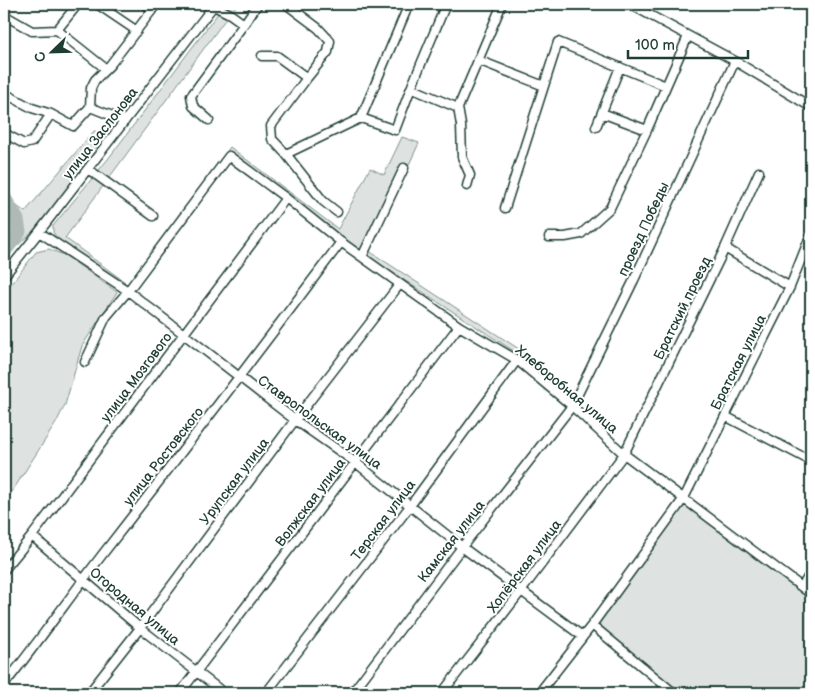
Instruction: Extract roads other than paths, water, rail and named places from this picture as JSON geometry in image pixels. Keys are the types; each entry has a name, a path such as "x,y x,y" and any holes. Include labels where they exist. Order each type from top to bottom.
{"street":[{"path":"57,30 78,4"},
{"path":"97,4 136,31"},
{"path":"4,93 32,108 52,114 73,126 90,107 91,88 95,80 106,69 153,9 145,4"},
{"path":"213,4 244,24"},
{"name":"улица Заслонова","path":"4,276 125,121 213,4"},
{"path":"210,120 193,106 191,96 258,4"},
{"path":"286,4 318,28 330,41 328,52 271,126 272,139 323,201 337,212"},
{"path":"286,154 361,118 409,4"},
{"path":"361,118 395,130 446,4"},
{"path":"467,186 470,175 462,157 461,125 458,108 502,4"},
{"path":"626,4 636,6 811,107"},
{"path":"4,15 32,31 57,30 106,69"},
{"path":"549,237 581,234 610,208 688,36"},
{"path":"505,208 558,42 666,86"},
{"path":"262,56 277,56 307,78"},
{"path":"478,60 544,86"},
{"name":"проезд Победы","path":"572,406 630,288 735,62"},
{"path":"596,127 620,67"},
{"path":"411,88 458,108"},
{"path":"90,107 125,121"},
{"path":"602,113 647,130"},
{"path":"4,133 24,144 32,142 52,114"},
{"name":"Хлеборобная улица","path":"128,291 228,156 286,198 341,242 459,326 517,360 572,406 624,454 811,594"},
{"path":"88,168 153,216"},
{"path":"362,257 404,168"},
{"name":"Братский проезд","path":"624,454 725,248 759,172"},
{"name":"улица Мозгового","path":"4,570 32,536 286,198"},
{"name":"Ставропольская улица","path":"39,232 128,291 239,378 355,462 462,547 582,636"},
{"name":"Братская улица","path":"539,693 592,625 684,498 790,287 811,234"},
{"name":"улица Ростовского","path":"4,685 341,242"},
{"path":"725,248 790,287"},
{"name":"Урупская улица","path":"89,693 400,284"},
{"path":"85,362 106,317 128,291"},
{"name":"Волжская улица","path":"180,693 459,326"},
{"name":"Терская улица","path":"266,693 410,506 517,360"},
{"name":"Камская улица","path":"352,693 462,547 572,406"},
{"path":"725,416 811,461"},
{"name":"Хопёрская улица","path":"442,693 624,454"},
{"name":"Огородная улица","path":"32,536 140,628 224,693"},
{"path":"802,587 811,572"},
{"path":"592,625 674,693"}],"waterway":[{"path":"4,198 17,220 19,232 4,251"}]}
